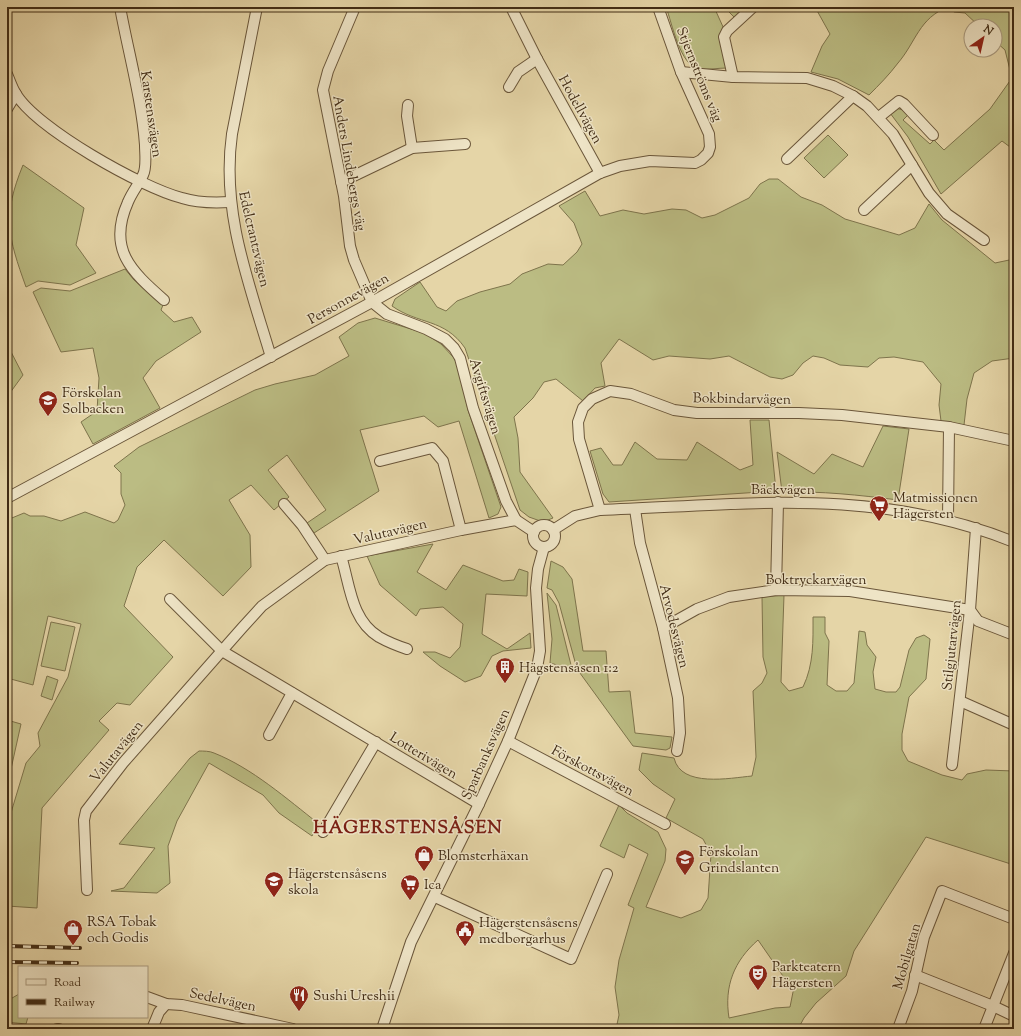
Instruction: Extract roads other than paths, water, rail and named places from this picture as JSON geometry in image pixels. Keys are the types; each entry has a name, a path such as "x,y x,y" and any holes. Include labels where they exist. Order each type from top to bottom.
{"street":[{"name":"Karstensvägen","path":"120,7 145,145 145,168 128,202 120,232 123,251 128,264 133,271 164,300"},
{"name":"Edelcrantzvägen","path":"257,7 230,153 230,202 238,239 271,357"},
{"name":"Anders Lindebergs väg","path":"356,7 328,71 323,90 341,182 350,246 354,260 372,302"},
{"name":"Hodellvägen","path":"511,7 537,59 600,173"},
{"name":"Stjernströms väg","path":"658,7 681,72 709,134 710,147 708,153"},
{"path":"733,77 724,37 727,31 753,7"},
{"path":"509,87 518,72 537,59"},
{"path":"681,72 733,77 807,78 833,86 853,96 878,117 893,134 929,193 947,214 984,240"},
{"path":"7,74 16,94 33,113 58,132 139,182 171,195 191,200 230,202"},
{"path":"7,109 16,94"},
{"path":"787,159 853,96"},
{"path":"878,117 899,101 904,104 933,135"},
{"path":"408,105 407,116 412,148"},
{"path":"341,182 412,148 465,144"},
{"name":"Personnevägen","path":"7,498 372,302 545,202 600,173 620,166 650,161 695,163 701,160 708,153"},
{"path":"864,210 912,165"},
{"name":"Avgiftsvägen","path":"372,302 388,314 426,329 445,339 454,348 460,358 473,408 506,501 516,520"},
{"name":"Bokbindarvägen","path":"600,510 579,439 578,422 583,408 592,399 610,391 621,391 674,410 697,412 842,415 949,427 1014,441"},
{"path":"948,519 949,427"},
{"path":"380,461 432,448 443,461 461,530"},
{"path":"776,590 778,502"},
{"name":"Bäckvägen","path":"553,530 575,516 600,510 778,502 829,503 877,506 948,519 1014,542"},
{"path":"284,504 302,525 325,560"},
{"name":"Arvodesvägen","path":"635,509 640,543 663,628 678,698 680,733 677,751"},
{"path":"516,520 534,532"},
{"name":"Valutavägen","path":"87,890 84,820 86,811 123,763 262,606 325,560 461,530 516,520"},
{"path":"541,526 548,526 553,530 555,536 552,543 544,547 535,542 534,532 541,526"},
{"name":"Stilgjutarvägen","path":"952,765 970,610 976,528"},
{"name":"Sparbanksvägen","path":"382,1029 411,942 435,897 508,741 539,662 540,632 536,588 538,569 544,547"},
{"path":"341,556 353,604 360,618 369,629 379,637 407,649"},
{"name":"Boktryckarvägen","path":"663,628 697,609 729,597 776,590 850,591 970,610"},
{"path":"170,599 222,651"},
{"path":"970,610 978,621 1014,635"},
{"name":"Lotterivägen","path":"222,651 479,804"},
{"path":"269,734 292,693"},
{"path":"960,701 1014,725"},
{"name":"Förskottsvägen","path":"508,741 665,824"},
{"name":"Lotterivägen","path":"323,832 376,742"},
{"path":"435,897 571,959 607,874"},
{"name":"Mobilgatan","path":"898,1029 912,991 924,937 942,891 1014,919"},
{"path":"984,1029 1014,954"},
{"path":"915,975 993,1006 1014,1016"},
{"name":"Sedelvägen","path":"148,997 166,1004 182,1005 280,1028 293,1029"},
{"path":"152,1029 159,1012 166,1004"}],"railway":[{"path":"7,946 80,948"},
{"path":"7,962 77,963"}],"place":[{"name":"Förskolan Solbacken","path":"48,417"},
{"name":"Matmissionen Hägersten","path":"879,522"},
{"name":"Hägstensåsen 1:2","path":"505,684"},
{"name":"Blomsterhäxan","path":"424,872"},
{"name":"Förskolan Grindslanten","path":"685,876"},
{"name":"Hägerstensåsens skola","path":"274,898"},
{"name":"Ica","path":"410,901"},
{"name":"RSA Tobak och Godis","path":"73,946"},
{"name":"Hägerstensåsens medborgarhus","path":"465,947"},
{"name":"Parkteatern Hägersten","path":"758,991"},
{"name":"Sushi Ureshii","path":"299,1012"}],"district":[{"name":"HÄGERSTENSÅSEN","path":"408,827"}]}
